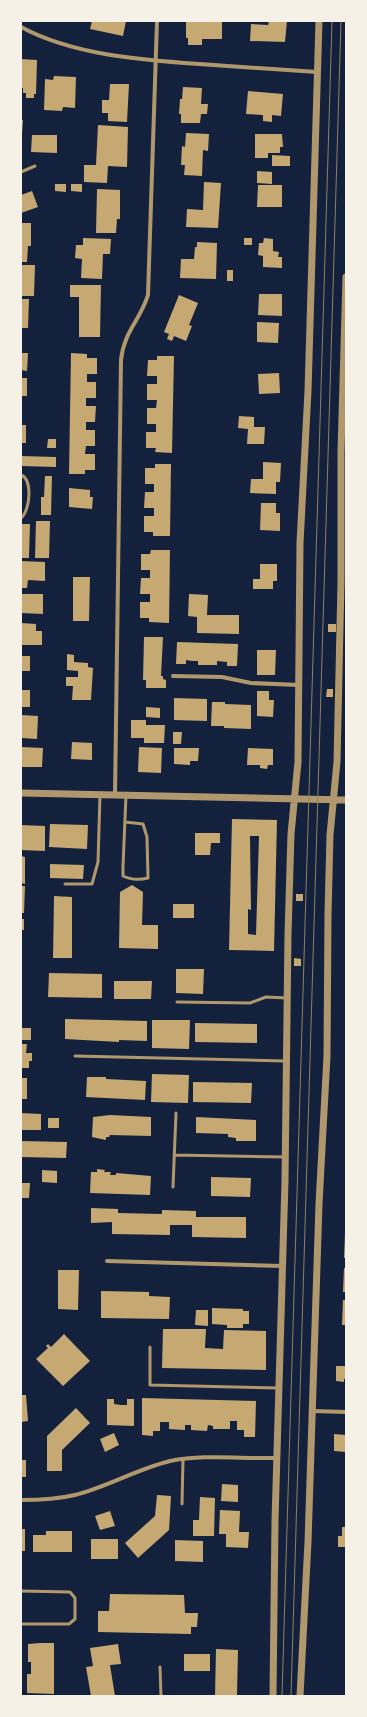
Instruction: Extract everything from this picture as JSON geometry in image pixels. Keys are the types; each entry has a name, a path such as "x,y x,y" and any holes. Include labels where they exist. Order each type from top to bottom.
{"street":[{"path":"115,795 121,360 122,345 144,308 148,295 157,21"},
{"path":"273,1696 276,1458 285,1157 291,834 298,762 300,685 300,543 308,391 319,21"},
{"path":"21,28 53,40 95,52 156,61 317,72"},
{"path":"300,1696 308,1542 319,1204 327,1056 330,836 337,762 344,476 346,277"},
{"path":"173,676 222,677 251,683 300,685"},
{"path":"21,793 346,800"},
{"path":"107,1261 282,1266"},
{"path":"312,1411 346,1412"},
{"path":"21,1500 39,1500 76,1495 151,1466 183,1460 276,1458"}],"lane":[{"path":"21,172 36,166"},
{"path":"21,475 27,480 28,494 27,511 21,518"},
{"path":"65,884 92,884 98,862 100,795"},
{"path":"125,822 143,824 147,837 148,878 129,879 123,876 125,822 126,795"},
{"path":"176,1002 250,1003 266,998 287,998"},
{"path":"74,1056 286,1061"},
{"path":"173,1187 176,1113"},
{"path":"174,1155 285,1157"},
{"path":"150,1347 150,1385 278,1388"},
{"path":"182,1504 183,1460"},
{"path":"21,1591 70,1592 75,1598 75,1619 69,1624 21,1624"},
{"path":"160,1667 161,1696"}],"building":[{"path":"92,21 126,21 123,36 90,29"},
{"path":"186,21 222,21 222,39 202,39 202,45 188,45 188,38 186,38"},
{"path":"269,21 287,21 285,42 250,41 251,24 268,25"},
{"path":"21,59 37,60 36,94 34,94 34,98 26,98 26,93 23,93 23,88 21,88"},
{"path":"54,76 76,77 75,108 63,107 62,111 44,110 45,79 53,80"},
{"path":"110,84 129,84 127,122 108,121 108,113 102,113 102,100 109,100"},
{"path":"183,87 202,88 201,104 208,104 207,114 201,114 200,123 181,123 181,114 179,114 180,99 182,99"},
{"path":"248,91 283,94 281,116 272,115 272,122 263,121 263,115 246,114"},
{"path":"21,120 23,120 22,134 21,134"},
{"path":"98,125 128,127 127,167 108,166 107,183 84,182 84,165 96,165"},
{"path":"186,133 209,134 208,151 203,150 202,176 184,175 185,165 181,165 182,146 185,147"},
{"path":"255,134 282,134 283,147 280,147 280,153 268,153 268,158 255,158"},
{"path":"32,135 57,135 57,153 31,152"},
{"path":"272,155 290,156 290,166 272,166"},
{"path":"257,171 272,172 272,184 257,183"},
{"path":"204,182 221,183 218,228 186,227 187,209 203,210"},
{"path":"55,184 66,184 66,192 55,191"},
{"path":"71,184 82,184 82,192 71,191"},
{"path":"258,185 282,185 282,207 257,207"},
{"path":"97,189 120,190 120,219 117,219 116,233 96,233"},
{"path":"32,191 38,207 21,213 21,195"},
{"path":"21,223 31,223 31,246 28,246 27,262 21,262"},
{"path":"83,238 111,239 110,254 103,254 102,279 81,278 82,259 75,258 76,245 83,245"},
{"path":"244,238 252,238 252,245 244,245"},
{"path":"264,238 273,239 273,251 279,252 278,257 282,257 282,268 263,267 263,256 258,255 259,243 263,243"},
{"path":"197,242 217,243 216,279 180,278 181,259 194,259"},
{"path":"21,265 35,265 34,296 21,296"},
{"path":"227,270 233,270 233,281 227,281"},
{"path":"70,285 101,285 100,337 79,337 79,297 70,297"},
{"path":"259,294 282,294 282,316 258,315"},
{"path":"179,295 198,303 189,325 192,326 186,341 174,336 172,341 167,339 169,334 164,332"},
{"path":"21,299 29,299 28,328 21,328"},
{"path":"257,322 279,323 278,343 257,342"},
{"path":"21,353 28,353 27,371 21,370"},
{"path":"71,353 87,354 87,358 97,358 97,374 87,374 87,382 96,382 96,398 86,398 86,406 96,406 95,422 86,422 86,430 95,430 95,446 86,446 85,454 95,454 95,470 85,470 85,474 69,474"},
{"path":"157,356 174,356 172,453 155,452 156,448 146,448 146,432 156,432 156,424 147,424 147,408 156,408 157,400 147,400 147,384 157,384 157,376 147,376 148,360 157,360"},
{"path":"279,373 280,393 259,394 258,374"},
{"path":"21,378 27,378 27,396 21,396"},
{"path":"239,416 254,417 254,427 265,427 264,444 247,444 248,429 238,428"},
{"path":"21,425 26,425 26,443 21,443"},
{"path":"48,439 56,439 56,448 47,448"},
{"path":"21,456 56,457 56,467 21,466"},
{"path":"263,462 281,463 280,482 276,482 276,494 250,493 251,479 263,479"},
{"path":"155,464 171,464 170,536 153,536 153,532 144,532 144,516 154,516 154,508 144,508 145,492 154,492 154,484 145,484 145,468 155,468"},
{"path":"45,476 52,476 51,515 41,515 41,497 44,497"},
{"path":"69,488 90,490 90,497 93,497 92,509 69,507"},
{"path":"261,503 276,503 276,513 280,513 280,531 260,530"},
{"path":"36,521 50,521 49,558 35,558"},
{"path":"21,524 30,524 29,558 21,558"},
{"path":"151,550 170,550 169,623 149,622 149,618 140,618 140,602 150,602 150,594 140,594 141,578 150,578 150,570 141,570 141,554 150,554"},
{"path":"21,561 45,562 45,581 28,580 27,588 21,588"},
{"path":"260,564 277,564 277,581 273,581 273,589 253,589 253,579 260,579"},
{"path":"73,577 90,577 89,621 73,621"},
{"path":"21,594 43,594 43,614 21,613"},
{"path":"189,594 208,595 207,615 239,615 239,634 197,633 197,617 188,616"},
{"path":"21,623 36,624 36,631 42,631 42,645 21,645"},
{"path":"328,624 336,624 336,632 328,632"},
{"path":"144,637 163,637 161,676 163,676 163,679 166,680 166,688 146,688 146,680 143,680"},
{"path":"177,642 238,644 237,666 227,666 227,662 217,661 217,665 198,665 198,661 186,660 186,664 176,664"},
{"path":"257,650 276,650 275,675 257,675"},
{"path":"67,654 74,655 74,662 88,663 88,667 93,668 91,700 72,700 73,686 66,686 66,677 78,677 78,671 67,670"},
{"path":"21,656 30,656 30,671 21,671"},
{"path":"21,686 22,690 30,690 30,707 21,707"},
{"path":"327,689 333,689 333,697 326,697"},
{"path":"257,691 269,691 269,700 274,700 273,717 257,716"},
{"path":"174,698 207,699 207,721 174,720"},
{"path":"212,702 251,705 251,729 211,726"},
{"path":"146,707 160,708 160,718 146,717"},
{"path":"21,715 38,716 37,739 21,738"},
{"path":"131,720 146,720 146,725 165,725 164,743 144,743 144,738 131,738"},
{"path":"173,732 182,732 181,744 173,744"},
{"path":"72,742 92,743 92,760 71,759"},
{"path":"21,747 43,748 42,767 21,767"},
{"path":"139,747 162,748 161,773 138,772"},
{"path":"174,748 199,748 198,761 190,761 190,765 174,764"},
{"path":"248,748 273,749 273,765 268,765 267,769 260,768 260,765 247,765"},
{"path":"232,819 277,820 274,951 229,950","holes":["250,836 259,836 256,935 248,934 248,909 251,910"]},
{"path":"50,824 88,825 87,849 49,847"},
{"path":"21,825 45,826 45,851 21,850"},
{"path":"195,833 220,833 220,843 211,843 210,855 195,855"},
{"path":"21,856 25,857 25,884 21,883"},
{"path":"50,864 84,865 83,879 50,878"},
{"path":"132,885 143,892 142,925 158,925 158,949 119,948 120,892"},
{"path":"21,886 25,886 24,913 21,913"},
{"path":"296,894 303,894 303,901 296,901"},
{"path":"54,896 72,897 72,958 53,958"},
{"path":"173,904 194,904 194,918 173,918"},
{"path":"21,919 24,919 24,930 21,930"},
{"path":"294,958 301,959 301,966 294,966"},
{"path":"176,969 204,969 203,994 176,993"},
{"path":"49,973 102,974 102,998 48,997"},
{"path":"114,981 152,981 151,999 114,999"},
{"path":"65,1019 147,1021 147,1041 119,1040 119,1042 65,1039"},
{"path":"152,1020 190,1020 189,1049 152,1048"},
{"path":"195,1023 257,1024 257,1043 195,1042"},
{"path":"21,1028 31,1028 31,1040 21,1040"},
{"path":"21,1044 27,1044 26,1053 32,1053 32,1061 29,1061 29,1068 21,1068"},
{"path":"152,1074 189,1075 188,1103 151,1102"},
{"path":"87,1077 106,1077 106,1079 146,1081 145,1100 86,1097"},
{"path":"21,1078 27,1078 27,1099 21,1099"},
{"path":"193,1082 252,1083 251,1103 193,1102"},
{"path":"21,1113 41,1114 41,1130 21,1130"},
{"path":"110,1115 151,1117 151,1136 110,1135 109,1137 106,1137 106,1140 92,1137 93,1117"},
{"path":"196,1117 256,1120 256,1141 236,1141 236,1138 228,1137 228,1134 196,1133"},
{"path":"48,1118 59,1118 59,1128 48,1128"},
{"path":"21,1141 67,1142 66,1158 21,1157"},
{"path":"97,1169 105,1170 104,1172 111,1172 110,1175 116,1175 116,1173 151,1176 150,1195 90,1193 91,1172 97,1172"},
{"path":"42,1170 57,1171 57,1183 42,1182"},
{"path":"211,1177 251,1178 250,1197 211,1196"},
{"path":"21,1183 30,1183 29,1198 21,1198"},
{"path":"91,1208 118,1209 118,1213 162,1214 162,1210 196,1211 196,1217 246,1217 246,1238 192,1237 192,1225 170,1225 170,1235 112,1234 112,1222 91,1223"},
{"path":"345,1233 346,1258 344,1258"},
{"path":"344,1268 346,1268 346,1292 343,1292"},
{"path":"58,1270 79,1270 78,1310 58,1309"},
{"path":"101,1291 149,1292 149,1296 170,1297 169,1319 101,1318"},
{"path":"343,1300 346,1300 346,1325 342,1325"},
{"path":"212,1308 243,1309 243,1311 249,1311 249,1324 243,1324 243,1328 227,1328 227,1325 212,1324"},
{"path":"196,1310 208,1310 208,1326 195,1325"},
{"path":"163,1329 206,1329 205,1348 223,1349 224,1330 266,1331 266,1370 162,1368"},
{"path":"64,1334 90,1361 63,1386 36,1359 48,1348 46,1346 48,1344 51,1347"},
{"path":"336,1366 346,1366 346,1379 344,1379 344,1382 336,1381"},
{"path":"21,1395 26,1395 28,1421 21,1422"},
{"path":"142,1398 256,1401 255,1437 244,1437 244,1430 237,1430 237,1421 230,1421 230,1429 213,1429 213,1426 208,1425 207,1431 191,1430 191,1425 185,1425 185,1430 169,1429 169,1422 160,1422 160,1431 153,1431 153,1436 142,1435"},
{"path":"107,1399 114,1399 114,1404 127,1405 127,1399 134,1399 134,1426 107,1425"},
{"path":"76,1408 90,1423 62,1450 62,1471 47,1471 47,1436"},
{"path":"114,1433 119,1445 105,1452 100,1439"},
{"path":"334,1434 346,1435 346,1452 334,1451"},
{"path":"21,1460 26,1460 26,1477 21,1477"},
{"path":"222,1484 238,1485 238,1502 221,1501"},
{"path":"157,1495 171,1496 169,1530 138,1558 125,1543 155,1516"},
{"path":"200,1497 215,1498 214,1536 193,1536 193,1520 199,1520"},
{"path":"220,1510 240,1511 239,1532 249,1532 248,1548 226,1547 226,1534 219,1534"},
{"path":"110,1511 115,1526 100,1530 95,1516"},
{"path":"342,1527 346,1527 346,1547 338,1547 338,1536 342,1536"},
{"path":"21,1529 25,1529 25,1551 21,1551"},
{"path":"46,1531 72,1531 72,1552 33,1552 33,1535 46,1535"},
{"path":"91,1539 118,1539 118,1559 91,1559"},
{"path":"175,1540 203,1541 203,1562 175,1561"},
{"path":"110,1594 184,1595 185,1613 198,1613 197,1627 191,1627 191,1634 98,1632 98,1611 109,1611"},
{"path":"54,1643 54,1694 27,1693 27,1674 31,1674 31,1662 28,1662 28,1644"},
{"path":"118,1644 121,1664 110,1665 115,1696 91,1696 86,1667 93,1666 90,1648"},
{"path":"216,1649 238,1650 237,1696 215,1696"},
{"path":"184,1654 210,1654 210,1671 184,1671"}],"tram line":[{"path":"282,1696 332,21"},
{"path":"291,1696 341,21"}]}
